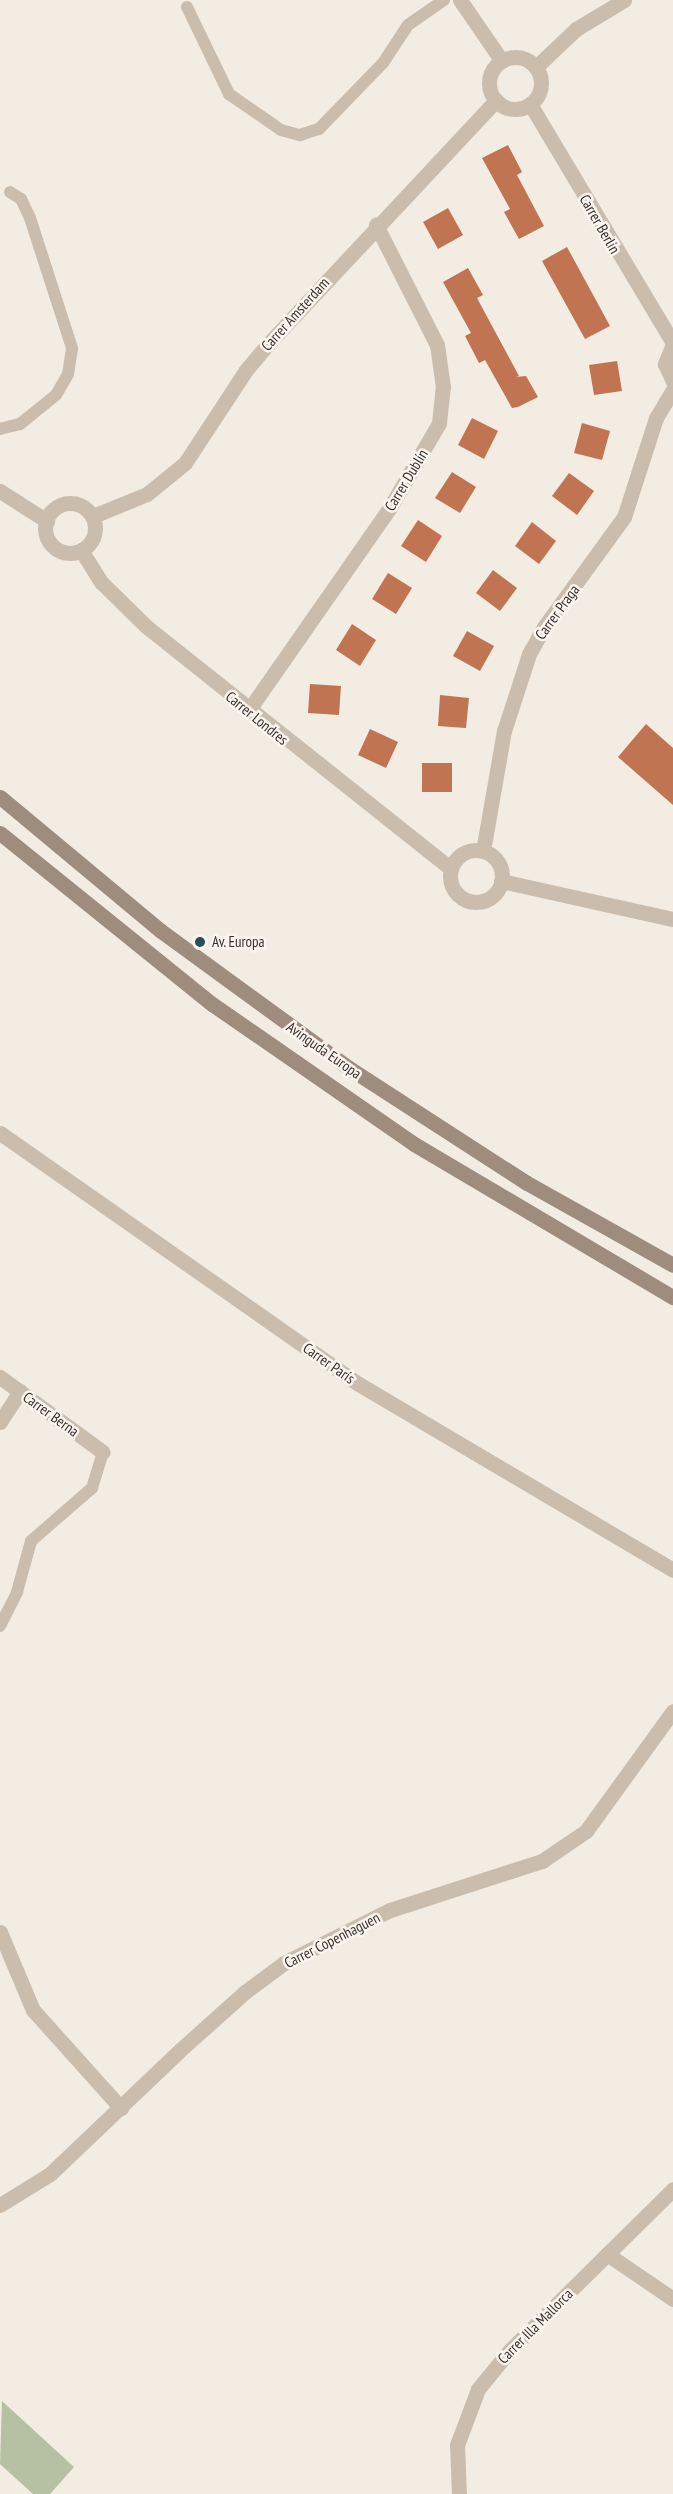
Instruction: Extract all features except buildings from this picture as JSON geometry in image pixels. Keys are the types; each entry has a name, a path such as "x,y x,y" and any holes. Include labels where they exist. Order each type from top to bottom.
{"main road":[{"name":"Avinguda Europa","path":"0,797 228,982 349,1068 472,1148 673,1265"},
{"name":"Avinguda Europa","path":"0,833 212,1004 458,1171 673,1296"},
{"path":"458,1171 472,1148"}],"street":[{"path":"460,0 502,61"},
{"path":"536,67 576,29 624,0"},
{"path":"521,58 536,67 541,84 530,104 511,108 496,100 490,78 502,61 521,58"},
{"name":"Carrer Amsterdam","path":"93,516 130,503 174,474 198,446 246,370 376,225 428,176 496,100"},
{"name":"Carrer Berlín","path":"530,104 673,344"},
{"name":"Carrer Dublín","path":"248,711 389,509 439,423 443,387 437,345 376,225"},
{"path":"673,344 665,364 673,381"},
{"name":"Carrer Praga","path":"483,851 504,731 529,654 550,617 600,555 624,517 656,418 673,390"},
{"path":"0,490 46,521"},
{"path":"66,503 81,505 93,516 95,532 81,550 57,549 46,536 46,521 51,511 66,503"},
{"name":"Carrer Londres","path":"81,550 101,582 122,604 248,711 450,868"},
{"path":"483,851 498,862 501,881 487,899 470,902 451,885 450,868 460,854 483,851"},
{"path":"501,881 673,919"},
{"name":"Carrer París","path":"0,1133 357,1383 673,1570"},
{"name":"Carrer Berna","path":"0,1377 103,1452"},
{"path":"0,1422 20,1391"},
{"name":"Carrer Copenhaguen","path":"0,2205 50,2174 245,1992 284,1963 390,1910 542,1861 586,1831 673,1711"},
{"path":"0,1932 33,2010 121,2108"},
{"name":"Carrer Illa Mallorca","path":"459,2494 457,2445 477,2389 510,2350 673,2189"},
{"path":"608,2254 673,2299"}],"lane":[{"path":"187,7 229,94 272,125 300,135 319,129 383,63 408,25 444,0"},
{"path":"0,429 20,424 56,395 68,374 72,348 30,218 21,199 10,192"},
{"path":"0,1626 17,1592 31,1541 92,1488 103,1452"}],"green space":[{"path":"2,2401 74,2467 50,2494 33,2494 0,2464"}],"place":[{"name":"Av. Europa","path":"200,942"}]}
